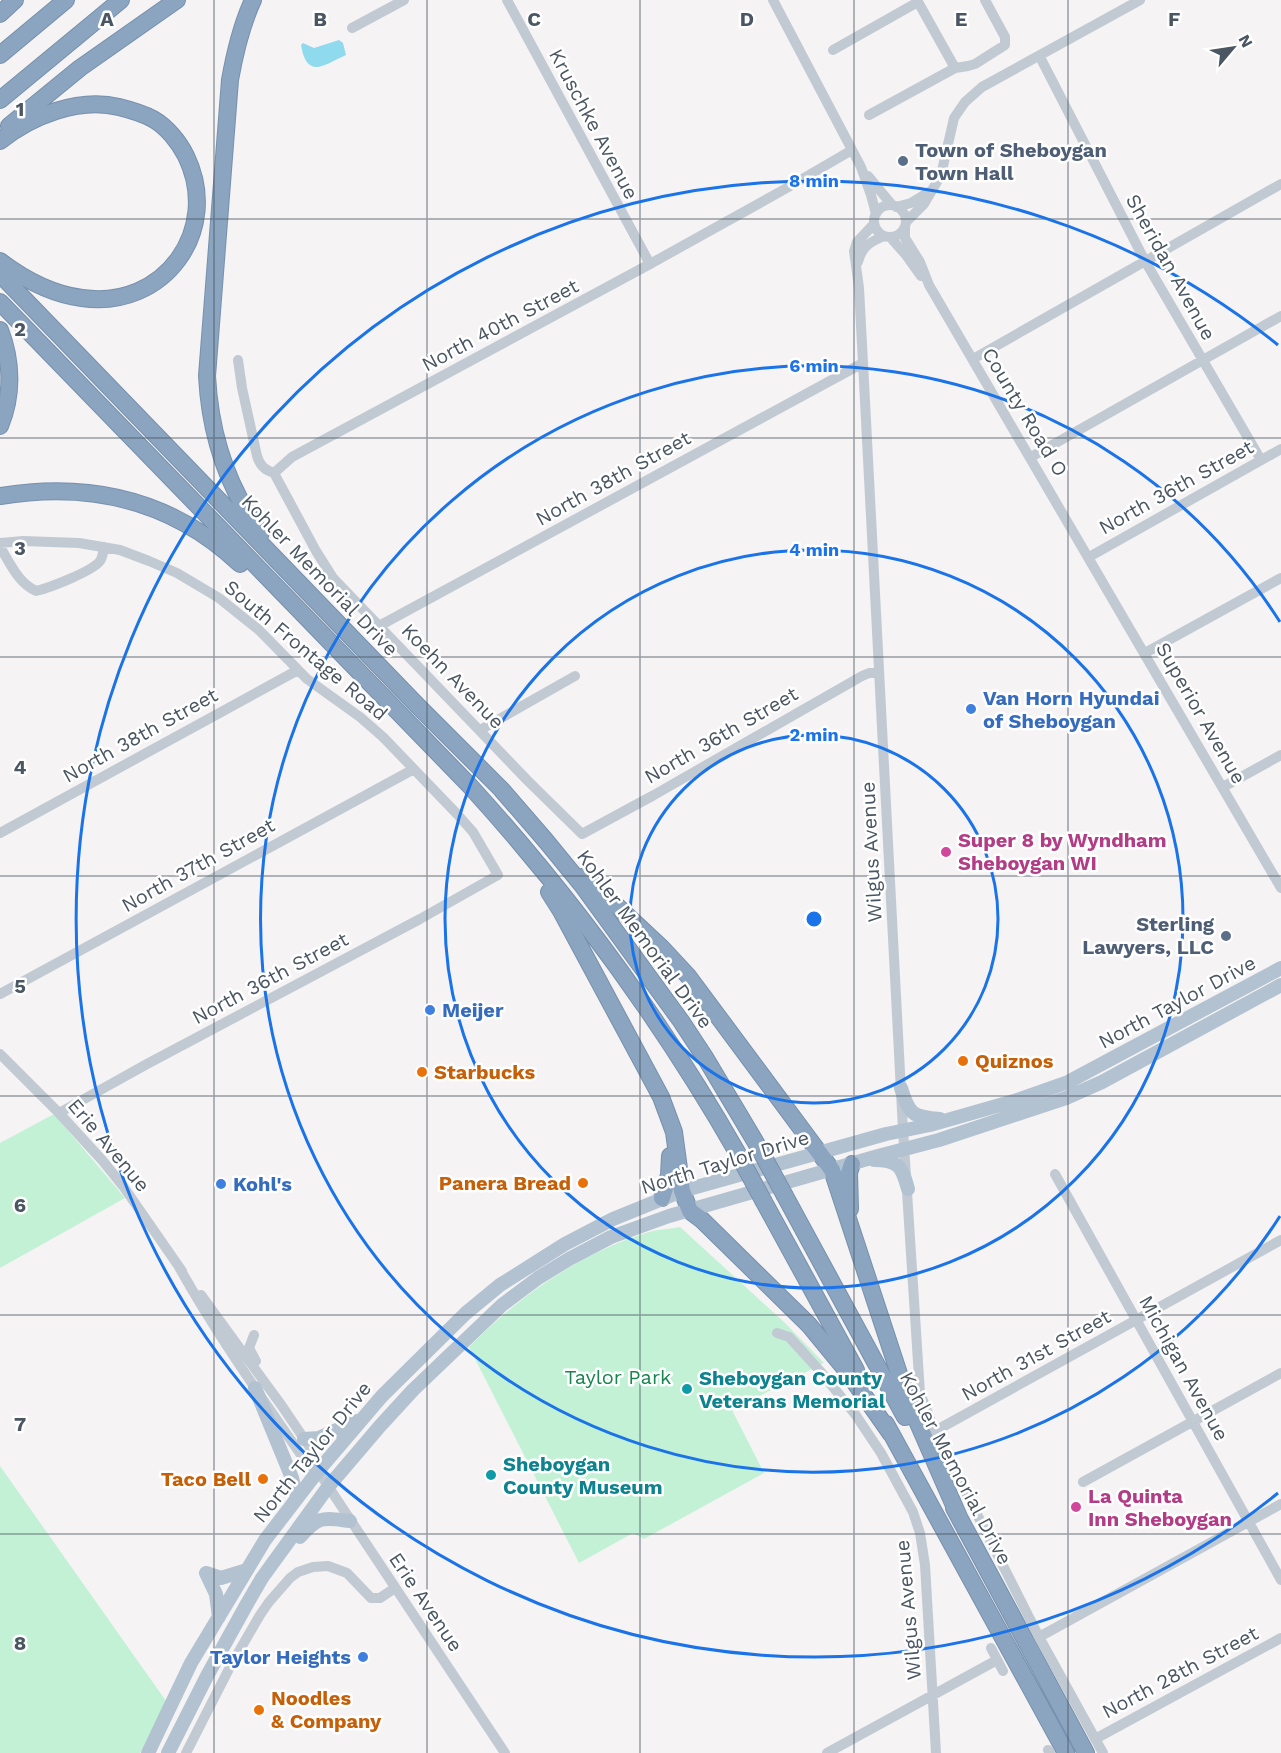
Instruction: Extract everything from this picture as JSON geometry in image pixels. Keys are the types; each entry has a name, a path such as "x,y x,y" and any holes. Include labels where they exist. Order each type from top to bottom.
{"highway":[{"path":"0,14 15,0"},
{"path":"0,55 66,0"},
{"path":"0,100 121,0"},
{"path":"0,135 73,74 177,0"},
{"path":"253,0 245,17 236,48 230,80 208,354 209,404 219,450 244,507 266,540 334,619"},
{"path":"0,141 35,120 73,107 110,104 142,113 160,124 178,142 194,176 197,205 193,229 176,262 147,288 124,297 95,300 53,292 27,280 0,261"},
{"name":"Kohler Memorial Drive","path":"0,274 501,789 582,885 681,1021 759,1148 959,1517 1091,1746"},
{"name":"Kohler Memorial Drive","path":"0,302 481,799 543,870 605,949 676,1051 738,1154 1065,1753"},
{"path":"0,330 8,357 10,380 8,400 0,426"},
{"path":"0,496 52,490 86,492 141,503 182,520 227,552 287,609 348,660"},
{"path":"481,799 561,911 655,1085 671,1122 677,1148 682,1191 690,1211 702,1220 808,1325 846,1370 891,1434"},
{"path":"546,841 662,948 688,976 832,1170 907,1398 959,1517"},
{"path":"631,1039 668,1136 670,1168 662,1198"},
{"path":"849,1222 849,1173 857,1162"}],"main road":[{"name":"North Taylor Drive","path":"148,1753 191,1663 265,1540 318,1471 364,1417 413,1364 491,1292 565,1244 662,1198 886,1134 1014,1101 1068,1082 1281,968"},
{"name":"North Taylor Drive","path":"168,1753 207,1676 262,1578 328,1487 413,1390 502,1305 545,1273 611,1237 669,1216 939,1140 1055,1101 1102,1082 1281,985"},
{"path":"901,1088 912,1112 934,1119 954,1118"},
{"path":"857,1162 885,1160 897,1165 908,1189"},
{"path":"255,1388 292,1478 297,1498"},
{"path":"304,1439 319,1438 330,1434 364,1417"},
{"path":"328,1487 328,1479 333,1466 353,1443 364,1417"},
{"path":"262,1578 289,1527 315,1490 318,1471"},
{"path":"262,1578 312,1525 325,1518 350,1521"},
{"path":"219,1617 216,1594 206,1573 221,1578 247,1570"}],"street":[{"path":"352,28 404,0"},
{"name":"Kruschke Avenue","path":"507,0 650,264"},
{"path":"772,0 861,166 872,195 875,219 880,233 887,237"},
{"path":"869,115 955,68 975,64 1005,45 1005,37 986,0"},
{"path":"857,268 865,246 873,240 898,235 924,204 941,175 954,118 965,102 982,87 1140,0"},
{"path":"833,50 917,1 955,68"},
{"name":"Sheridan Avenue","path":"1040,57 1145,261 1261,460"},
{"name":"North 40th Street","path":"274,473 292,457 650,264 852,150"},
{"path":"861,166 894,206 904,213 905,225"},
{"path":"973,359 1281,184"},
{"path":"875,219 882,207 918,200 933,188"},
{"name":"Wilgus Avenue","path":"875,219 856,244 854,255 857,268 863,363 903,1130 920,1394 935,1431 1091,1746 1103,1753"},
{"name":"County Road O","path":"905,225 904,238 920,262 929,285"},
{"name":"County Road O","path":"887,237 906,255 929,285 1089,556"},
{"path":"1031,457 1281,316"},
{"path":"238,360 257,456 262,466 274,473"},
{"name":"North 38th Street","path":"379,626 863,363"},
{"name":"North 36th Street","path":"1089,556 1281,449"},
{"name":"Koehn Avenue","path":"274,473 333,578 582,834"},
{"name":"South Frontage Road","path":"0,545 23,541 64,542 120,550 185,577 219,598 259,630 307,679 369,725 414,769 458,814 472,832 498,875"},
{"path":"0,545 19,578 36,591 47,589 98,564 104,547"},
{"name":"Superior Avenue","path":"1089,556 1281,888"},
{"path":"1145,653 1281,578"},
{"name":"North 38th Street","path":"0,833 298,670"},
{"name":"North 36th Street","path":"582,834 862,676 868,673 879,673"},
{"path":"480,730 575,676"},
{"path":"1223,787 1281,755"},
{"name":"North 37th Street","path":"0,994 414,769"},
{"name":"North 36th Street","path":"59,1113 498,875"},
{"name":"Erie Avenue","path":"0,1054 59,1113 123,1186 179,1267 282,1406 317,1460 318,1471"},
{"name":"Michigan Avenue","path":"1055,1174 1281,1580"},
{"name":"North 31st Street","path":"935,1431 1281,1240"},
{"name":"Erie Avenue","path":"179,1267 203,1311 306,1462 318,1471 505,1753"},
{"name":"Wilgus Avenue","path":"777,1333 789,1337 844,1399 874,1441 910,1504 923,1548 936,1753"},
{"path":"254,1335 250,1351 282,1406"},
{"path":"1083,1482 1281,1373"},
{"path":"1039,1637 1281,1504"},
{"path":"186,1753 231,1665 260,1615 290,1578 298,1572 313,1567 328,1566 347,1573 371,1598 380,1598 395,1588"},
{"name":"North 28th Street","path":"1091,1746 1281,1638"},
{"path":"991,1648 1003,1671"},
{"path":"827,1753 997,1660"}],"green space":[{"path":"54,1114 125,1198 0,1268 0,1143"},
{"name":"Taylor Park","path":"680,1227 784,1322 824,1363 732,1410 764,1473 644,1539 633,1533 579,1563 469,1347 509,1310 575,1264 624,1241 653,1231"},
{"path":"0,1466 166,1701 140,1753 0,1753"}],"water":[{"path":"339,40 343,43 346,55 318,67 307,63 301,45 303,43 314,48"}],"place":[{"name":"Town of Sheboygan Town Hall","path":"903,161"},
{"name":"Van Horn Hyundai of Sheboygan","path":"971,709"},
{"name":"Super 8 by Wyndham Sheboygan WI","path":"946,852"},
{"name":"Sterling Lawyers, LLC","path":"1226,936"},
{"name":"Meijer","path":"430,1010"},
{"name":"Quiznos","path":"963,1061"},
{"name":"Starbucks","path":"422,1072"},
{"name":"Panera Bread","path":"583,1183"},
{"name":"Kohl's","path":"221,1184"},
{"name":"Sheboygan County Veterans Memorial","path":"687,1389"},
{"name":"Sheboygan County Museum","path":"491,1475"},
{"name":"Taco Bell","path":"263,1479"},
{"name":"La Quinta Inn Sheboygan","path":"1076,1507"},
{"name":"Taylor Heights","path":"363,1657"},
{"name":"Noodles & Company","path":"259,1710"}]}
